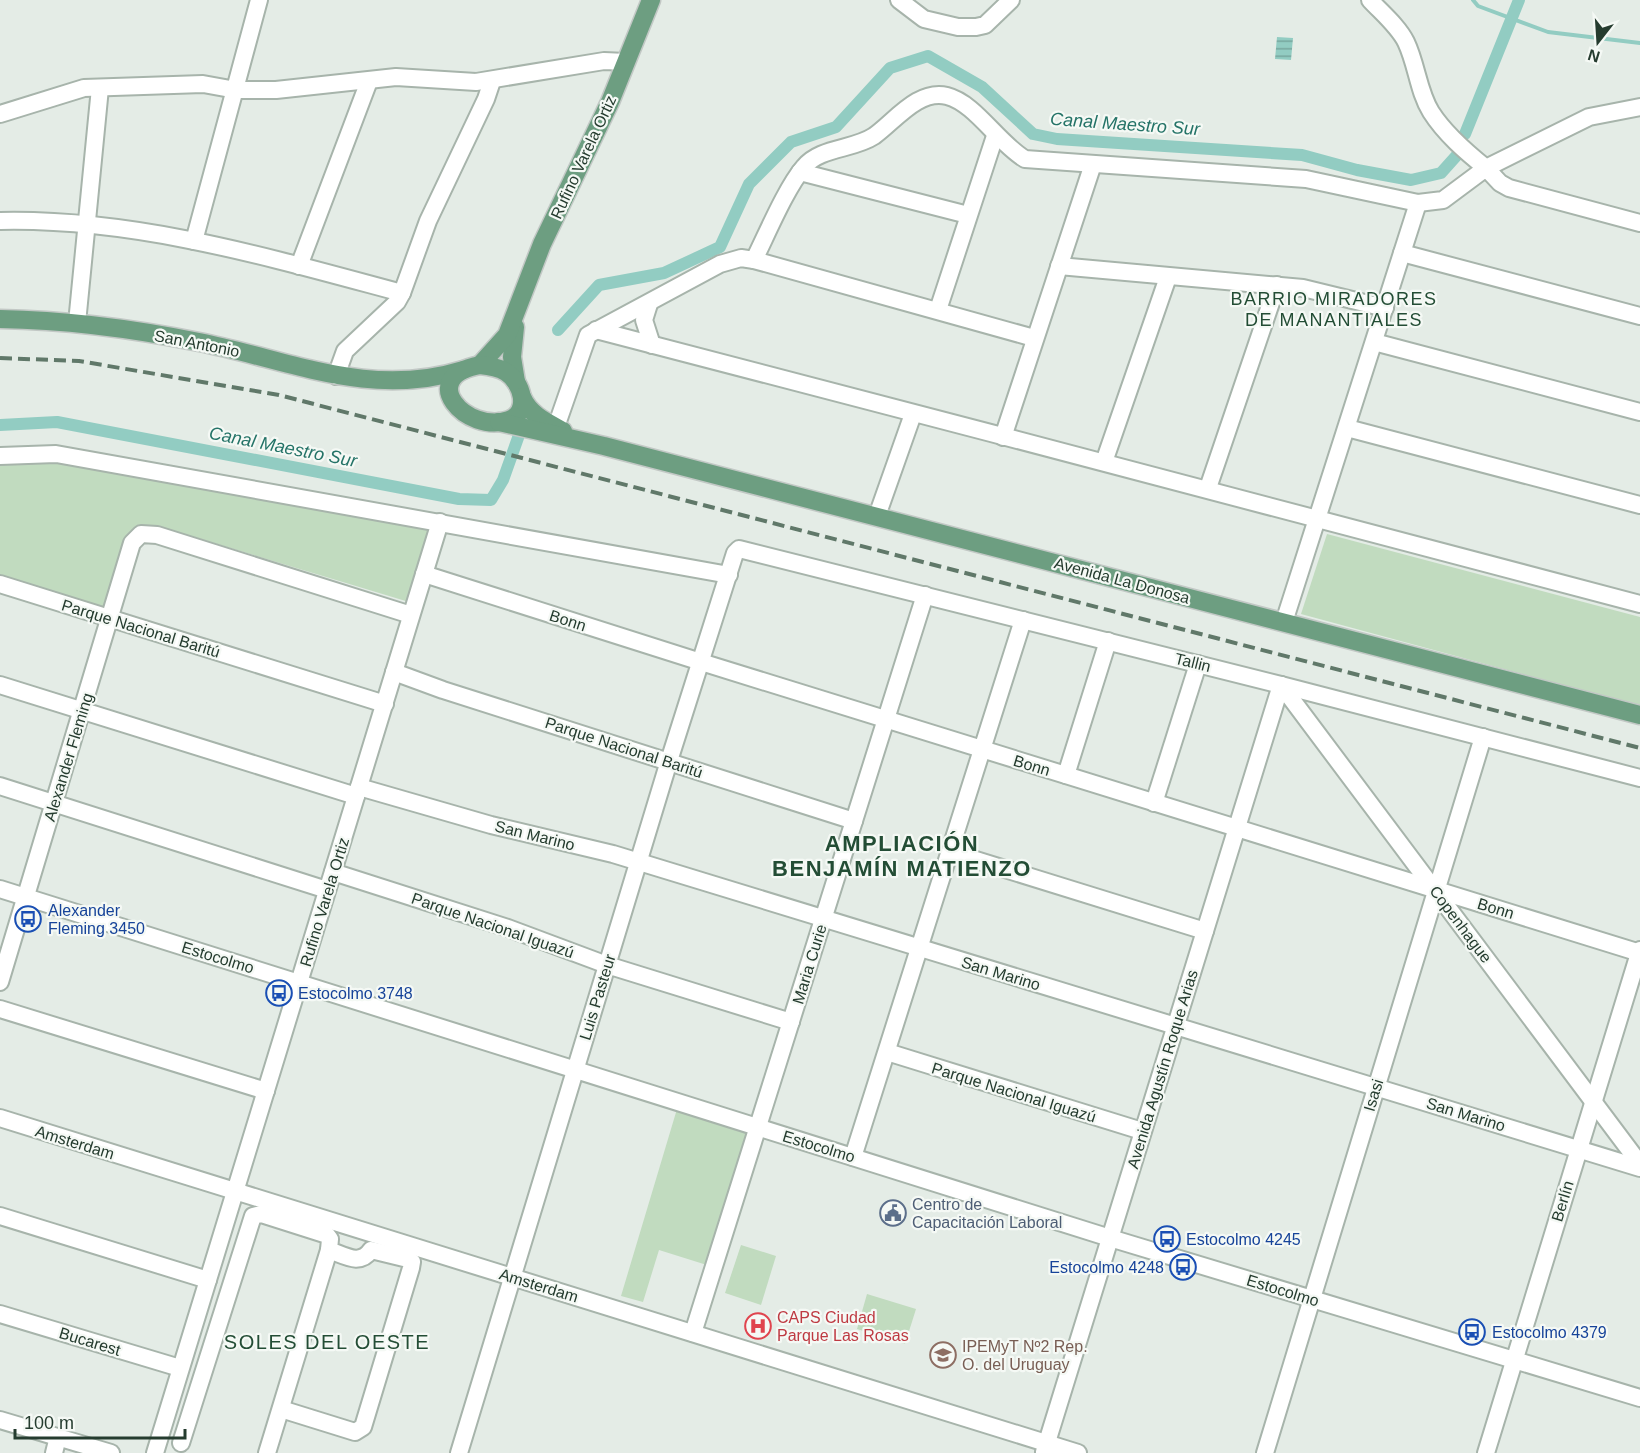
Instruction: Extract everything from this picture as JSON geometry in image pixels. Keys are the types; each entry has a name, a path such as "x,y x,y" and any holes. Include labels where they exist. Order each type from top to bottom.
{"main road":[{"name":"Rufino Varela Ortiz","path":"471,368 500,346 517,314 542,244 626,62 651,0"},
{"name":"Rufino Varela Ortiz","path":"517,314 512,357 519,389"},
{"name":"San Antonio","path":"0,319 77,323 200,342 336,375 425,389 451,401"},
{"name":"San Antonio","path":"391,382 432,378 471,368"},
{"path":"471,368 505,372 519,389 522,407 516,417 498,422 469,416 459,410 451,401 449,387 453,378 471,368"},
{"name":"Avenida La Donosa","path":"519,389 527,407 536,415 556,427 604,446"},
{"name":"Avenida La Donosa","path":"498,422 604,446 877,516 1640,715"}],"street":[{"path":"194,240 259,0"},
{"path":"899,0 924,19 958,27 976,27 994,18 1011,0"},
{"path":"1370,0 1407,44 1424,99 1431,112 1468,153 1500,183 1509,188 1640,223"},
{"path":"0,114 70,91 100,88 203,84 236,90 312,88 396,77 492,81 604,61 626,62"},
{"path":"299,266 369,81"},
{"path":"336,375 345,351 397,302 402,293 428,221 486,99 492,81"},
{"path":"77,323 100,88"},
{"path":"754,260 800,172 813,159 873,137 923,97 934,94 959,100 995,136 1025,159 1306,179 1418,203 1443,200 1486,168 1589,117 1640,106"},
{"path":"938,310 995,136"},
{"path":"1003,437 1093,164"},
{"path":"800,172 968,215"},
{"path":"1284,622 1418,203"},
{"path":"0,220 49,220 194,240 402,293"},
{"path":"1402,253 1640,316"},
{"path":"556,427 584,342 596,330 731,260 754,260 1034,338"},
{"path":"1059,266 1318,290 1385,308"},
{"path":"1104,462 1167,277"},
{"path":"1208,488 1277,285"},
{"path":"649,304 644,320 652,345"},
{"path":"596,330 913,414 1208,488 1640,604"},
{"path":"1374,342 1640,412"},
{"path":"877,516 913,414"},
{"path":"1347,428 1640,505"},
{"path":"0,456 56,454 729,575"},
{"name":"Rufino Varela Ortiz","path":"155,1453 440,522"},
{"name":"Alexander Fleming","path":"0,982 132,543 141,534 157,535 411,615"},
{"name":"Luis Pasteur","path":"459,1453 669,761 735,553 739,549 745,549"},
{"name":"Tallin","path":"745,549 1640,778"},
{"name":"Bonn","path":"424,574 701,662 1640,952"},
{"name":"Parque Nacional Baritú","path":"0,584 109,620 385,704"},
{"name":"Maria Curie","path":"693,1333 925,595"},
{"path":"853,1157 1023,620"},
{"path":"1066,775 1108,641"},
{"path":"1154,802 1198,664"},
{"name":"Parque Nacional Baritú","path":"394,672 443,690 854,821"},
{"name":"San Marino","path":"0,685 358,792 639,862 1640,1166"},
{"name":"Avenida Agustín Roque Arias","path":"1045,1448 1281,685"},
{"name":"Copenhague","path":"1281,685 1640,1166"},
{"name":"Isasi","path":"1265,1453 1483,737"},
{"path":"0,786 327,890"},
{"path":"950,852 1205,931"},
{"name":"Parque Nacional Iguazú","path":"333,872 508,928 607,965 791,1022"},
{"name":"Estocolmo","path":"0,889 1110,1238 1640,1398"},
{"name":"Berlín","path":"1486,1453 1640,952"},
{"path":"0,1009 266,1091"},
{"name":"Parque Nacional Iguazú","path":"887,1052 1142,1131"},
{"name":"Amsterdam","path":"0,1118 513,1276 1045,1448 1078,1453"},
{"path":"182,1443 253,1216 261,1214 327,1235 330,1239 329,1250 267,1453"},
{"path":"0,1216 208,1280"},
{"path":"280,1409 355,1432 363,1427 412,1262 376,1250 371,1250 366,1258 358,1260 329,1250"},
{"name":"Bucarest","path":"0,1314 180,1368"},
{"path":"0,1420 56,1445 111,1453"}],"green space":[{"path":"56,459 425,525 430,532 409,602 161,527 144,530 109,609 0,575 0,461"},
{"path":"1327,534 1640,617 1640,706 1301,614"},
{"path":"677,1109 743,1129 748,1134 710,1266 659,1250 643,1302 621,1296"},
{"path":"741,1245 776,1256 761,1305 725,1293"},
{"path":"867,1294 916,1309 905,1344 857,1329"}],"water":[{"path":"1277,37 1293,38 1291,60 1275,59"}],"waterway":[{"path":"1473,0 1478,6 1548,32 1640,43"},
{"name":"Canal Maestro Sur","path":"1465,134 1519,0"},
{"name":"Canal Maestro Sur","path":"558,330 599,285 664,273 720,247 749,184 791,142 836,127 890,68 928,56 982,87 1033,134 1057,139 1302,155 1357,170 1411,180 1441,173 1458,154"},
{"name":"Canal Maestro Sur","path":"0,425 57,422 459,499 491,500 503,480 519,435"}],"railway":[{"path":"0,358 79,361 279,395 1640,748"}],"place":[{"name":"Alexander Fleming 3450","path":"28,919"},
{"name":"Estocolmo 3748","path":"279,993"},
{"name":"Centro de Capacitación Laboral","path":"893,1213"},
{"name":"Estocolmo 4245","path":"1167,1239"},
{"name":"Estocolmo 4248","path":"1183,1267"},
{"name":"CAPS Ciudad Parque Las Rosas","path":"758,1326"},
{"name":"Estocolmo 4379","path":"1472,1332"},
{"name":"IPEMyT Nº2 Rep. O. del Uruguay","path":"943,1355"}],"district":[{"name":"BARRIO MIRADORES DE MANANTIALES","path":"1334,309"},
{"name":"AMPLIACIÓN BENJAMÍN MATIENZO","path":"902,856"},
{"name":"SOLES DEL OESTE","path":"327,1342"}]}
